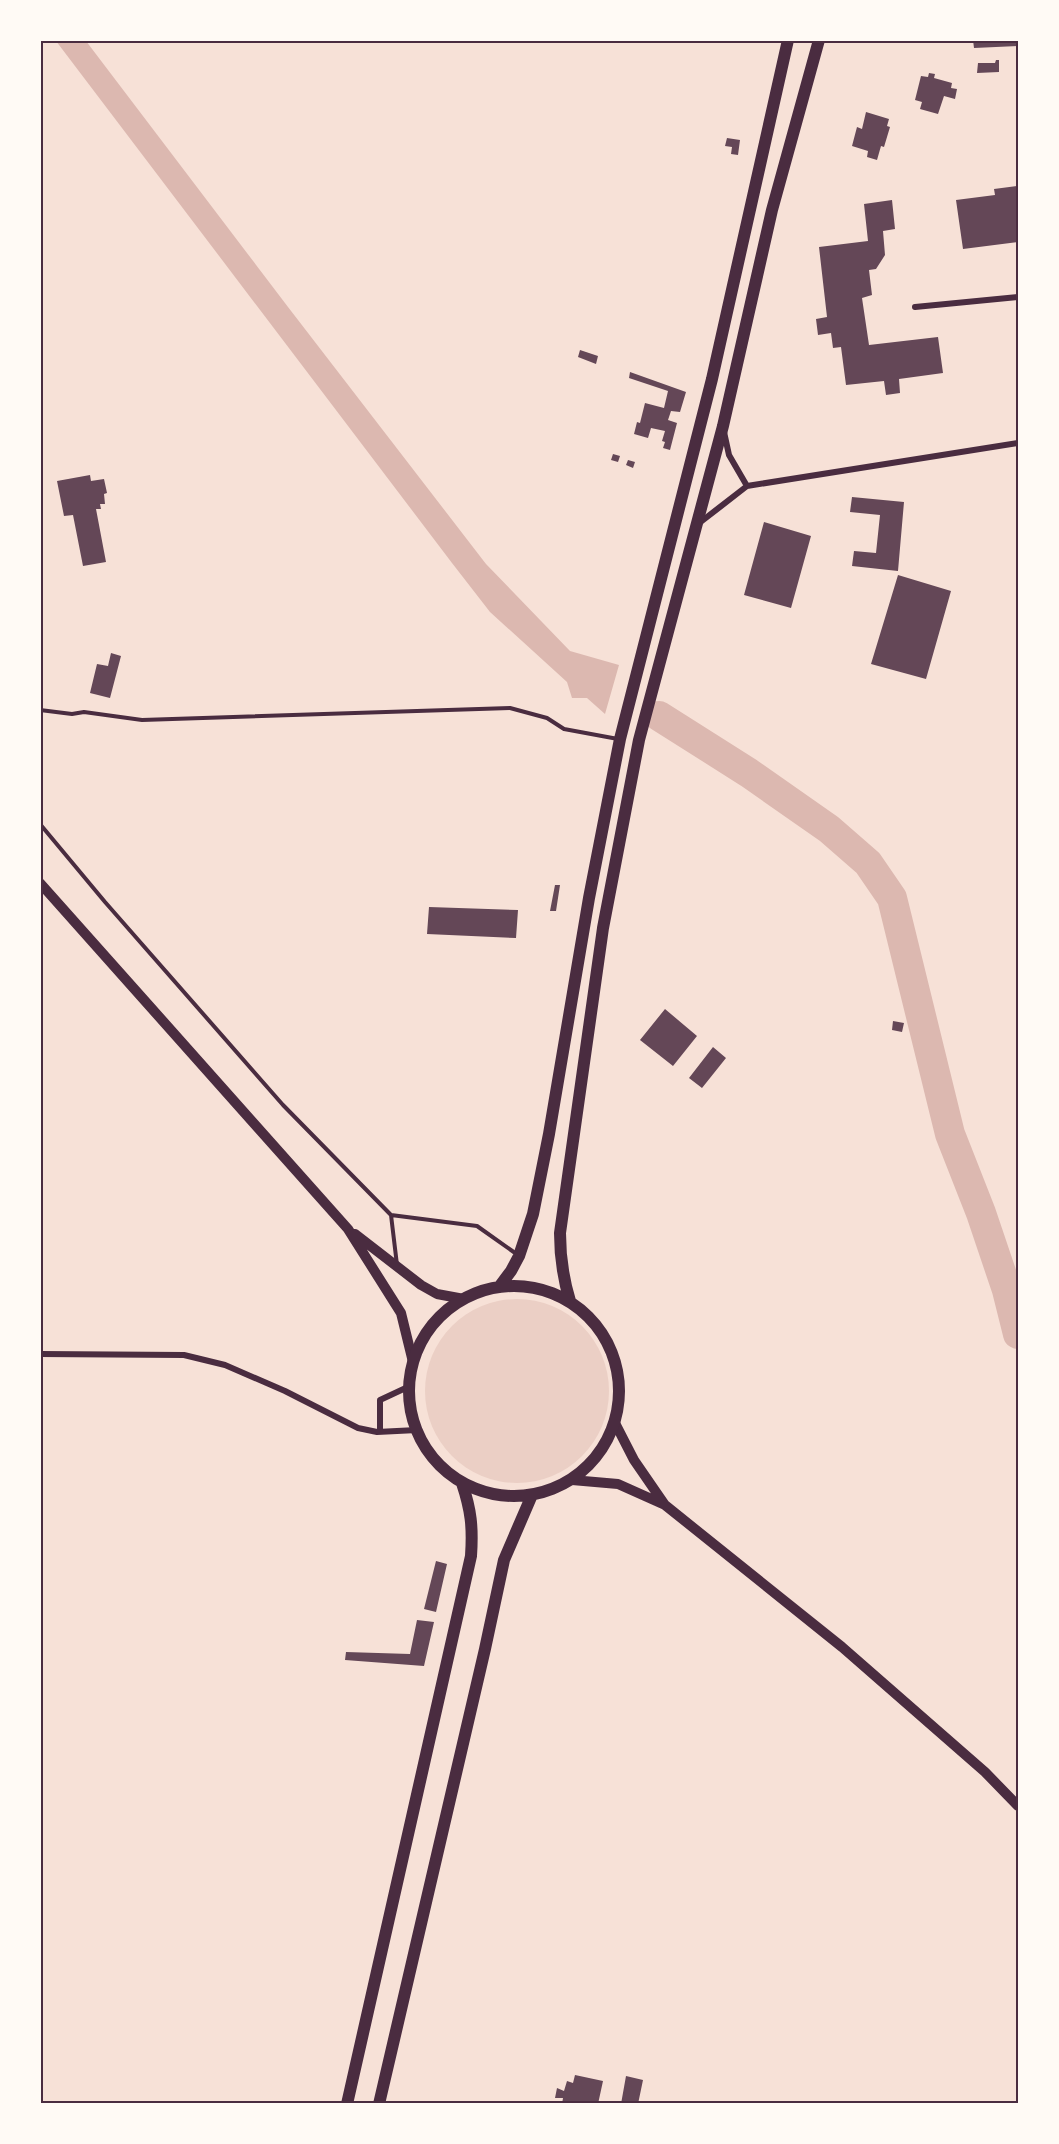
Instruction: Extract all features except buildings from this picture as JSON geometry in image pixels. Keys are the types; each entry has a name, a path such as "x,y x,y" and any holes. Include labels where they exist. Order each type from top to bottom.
{"main road":[{"path":"499,1287 519,1256 532,1214 549,1134 589,898 620,739 712,379 788,40"},
{"path":"570,1301 563,1279 560,1233 603,928 639,740 698,525 772,210 819,40"},
{"path":"40,883 348,1229 401,1313 413,1362"},
{"path":"348,1229 421,1285 436,1294 464,1299"},
{"path":"499,1287 531,1287 554,1293 570,1301 590,1317 613,1354 620,1393 615,1423 599,1455 572,1480 532,1496 496,1495 462,1483 445,1471 432,1456 417,1430 411,1409 410,1386 413,1362 430,1328 443,1314 464,1299 499,1287"},
{"path":"615,1423 634,1460 665,1505"},
{"path":"572,1480 618,1484 665,1505 842,1647 985,1772 1018,1806"},
{"path":"347,2103 471,1556 472,1518 462,1483"},
{"path":"379,2103 485,1649 498,1584 511,1541 532,1496"}],"street":[{"path":"915,307 1018,297"},
{"path":"723,426 729,455 747,486"},
{"path":"698,525 747,486 1018,443"},
{"path":"40,1354 184,1355 200,1358 225,1365 285,1391 358,1428 380,1432 417,1430"},
{"path":"380,1432 380,1400 410,1386"}],"lane":[{"path":"40,710 72,714 84,712 142,720 510,708 547,718 564,729 620,739"},
{"path":"40,824 105,902 283,1105 391,1215 397,1266"},
{"path":"391,1215 477,1226 519,1256"}],"shaded area":[{"path":"56,41 86,41 486,564 570,651 619,665 605,714 587,698 572,698 567,682 490,612"},
{"path":"517,1299 552,1306 582,1326 602,1356 609,1391 602,1426 582,1456 552,1476 517,1483 482,1476 452,1456 432,1426 425,1391 432,1356 452,1326 482,1306"}],"waterway":[{"path":"659,716 749,773 829,829 868,863 892,898 950,1134 981,1213 1007,1290 1018,1334"}]}
